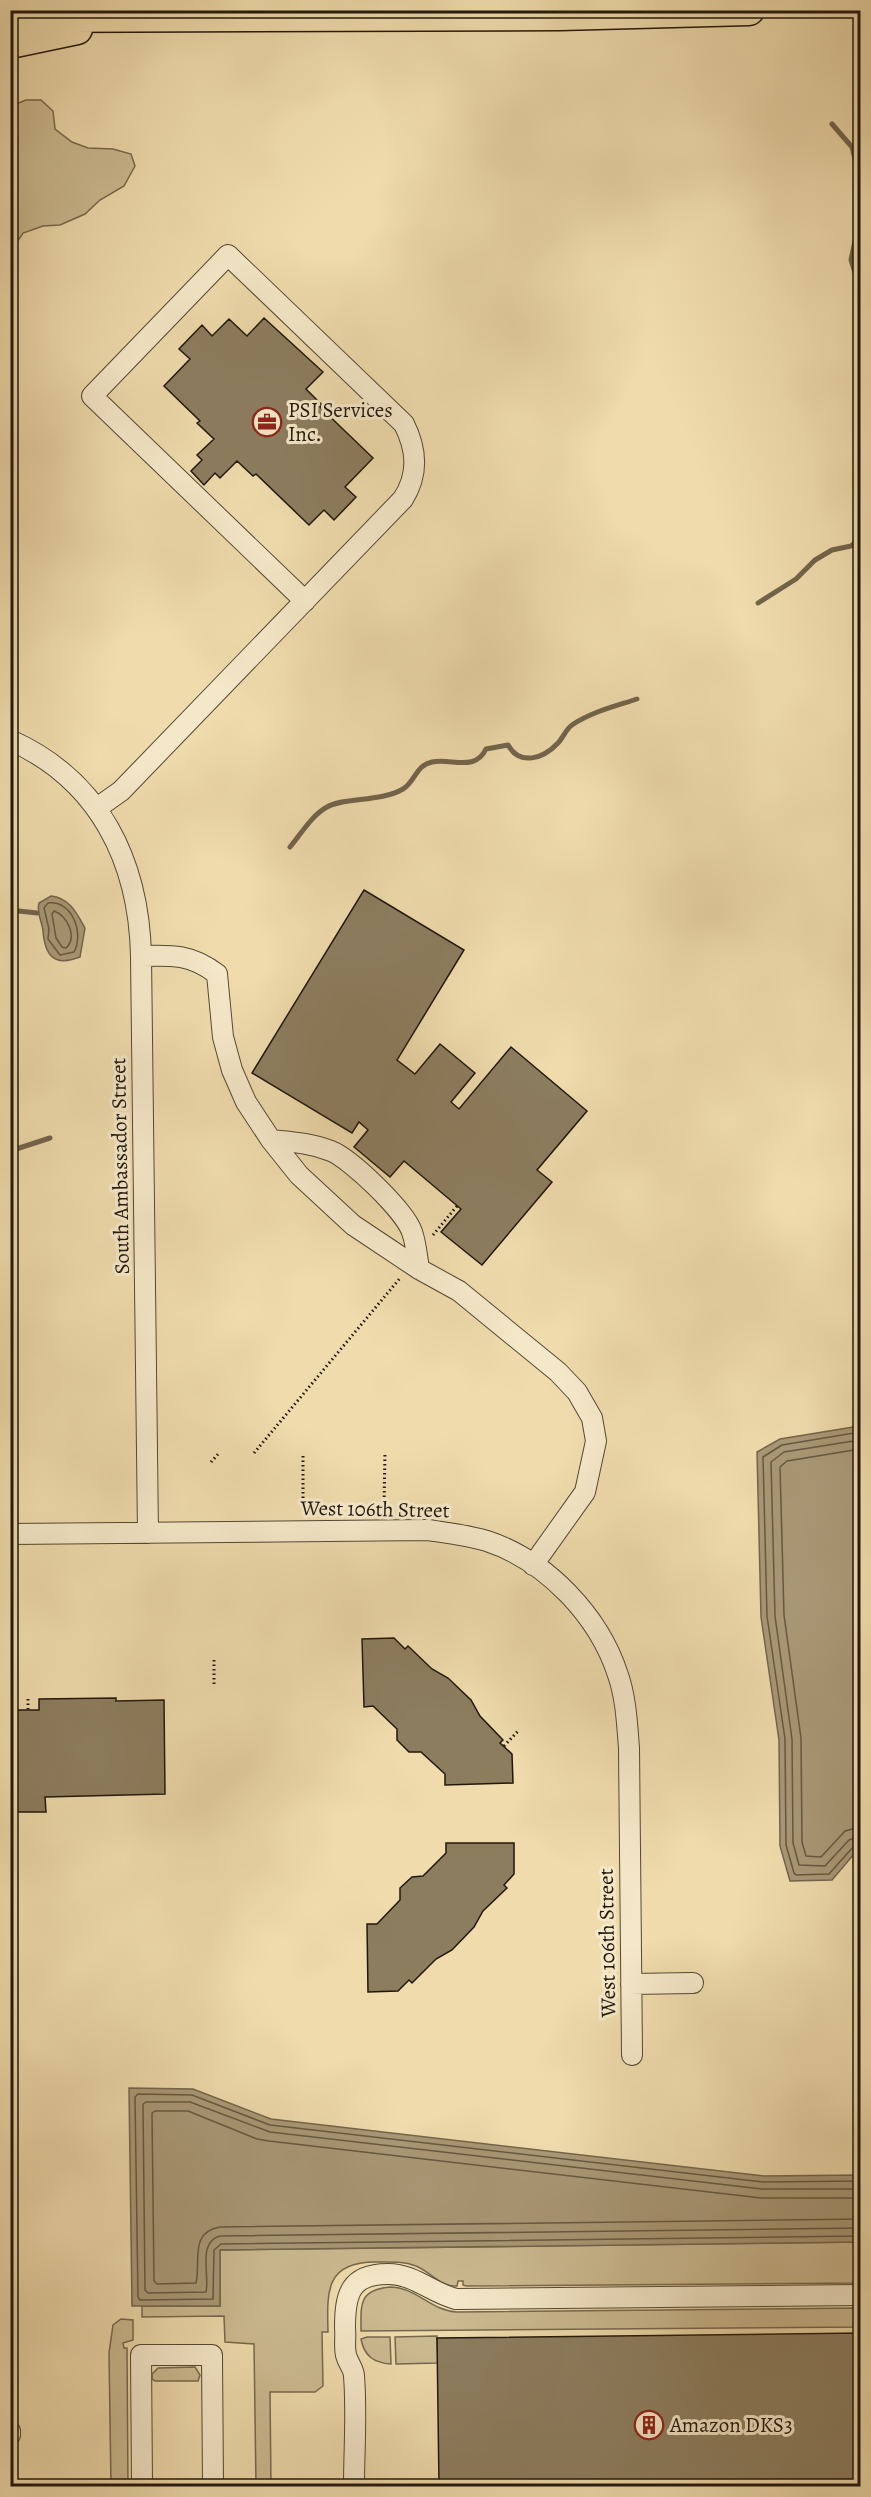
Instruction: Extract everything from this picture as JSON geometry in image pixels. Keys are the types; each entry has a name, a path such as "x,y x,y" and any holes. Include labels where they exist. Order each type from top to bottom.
{"highway":[{"path":"10,17 536,16 749,10"},
{"path":"10,43 127,17"}],"street":[{"path":"97,808 121,791 305,601 403,499 414,477 416,465 414,446 404,424 228,255 92,396 305,601"},
{"name":"South Ambassador Street","path":"10,740 59,769 97,808 121,851 132,880 140,923 148,1533"},
{"path":"141,956 177,955 201,962 217,974 223,1037 232,1070 246,1102 271,1140 299,1175 352,1225 411,1271 459,1291 558,1372 577,1392 592,1418 596,1441 585,1492 533,1565"},
{"path":"271,1140 304,1143 333,1152 369,1180 400,1210 412,1233 411,1271"},
{"name":"West 106th Street","path":"10,1534 428,1530 459,1534 488,1542 533,1565 549,1576 590,1620 609,1649 619,1676 627,1711 632,2055"},
{"path":"631,1984 693,1983"},
{"path":"354,2487 354,2373 346,2356 345,2308 348,2294 355,2283 368,2277 401,2274 456,2299 861,2295"},
{"path":"142,2487 141,2355 212,2355 213,2487"}],"path":[{"path":"429,1238 457,1206"},
{"path":"254,1453 411,1271"},
{"path":"384,1506 385,1452"},
{"path":"211,1462 219,1453"},
{"path":"303,1453 303,1507"},
{"path":"214,1660 214,1687"},
{"path":"28,1699 28,1710"},
{"path":"504,1746 519,1731"}],"shaded area":[{"path":"26,100 41,100 53,111 55,129 72,142 88,148 113,149 131,154 135,166 124,186 100,200 85,214 60,225 43,226 23,233 15,245 11,246 11,106"},
{"path":"860,2242 860,2283 466,2286 463,2285 463,2281 458,2281 457,2286 451,2286 416,2266 406,2263 359,2263 346,2267 332,2282 329,2292 328,2332 322,2332 323,2386 315,2392 270,2392 271,2486 256,2486 254,2344 225,2342 224,2316 142,2317 142,2306 220,2306 220,2250"},
{"path":"390,2287 408,2291 439,2308 457,2312 860,2308 860,2327 361,2331 362,2306 367,2295 372,2291"},
{"path":"121,2319 133,2320 133,2340 123,2343 124,2348 127,2348 128,2486 111,2486 109,2353 113,2325"},
{"path":"437,2336 438,2363 396,2364 395,2337"},
{"path":"390,2337 391,2364 375,2360 367,2354 361,2339"},
{"path":"195,2367 200,2375 198,2381 155,2381 152,2379 152,2374 158,2368"}],"water":[{"path":"51,896 68,903 85,928 80,957 64,961 57,960 52,957 46,947 38,907 39,903"},
{"path":"860,1426 860,1847 832,1880 790,1881 780,1846 779,1740 761,1617 757,1452 780,1439"},
{"path":"129,2088 193,2089 271,2119 764,2176 860,2175 860,2242 220,2250 220,2306 132,2306"}],"building":[{"name":"PSI Services Inc.","path":"264,318 323,372 306,389 322,405 320,407 373,458 345,487 356,497 334,520 324,510 309,525 256,474 253,476 237,461 220,478 215,473 204,485 191,471 202,460 197,455 214,439 197,423 200,421 164,386 190,359 179,349 202,325 212,336 229,319 247,336"},
{"path":"364,890 464,950 397,1060 415,1074 440,1044 475,1073 451,1102 459,1109 511,1047 587,1111 537,1170 552,1182 482,1265 441,1232 461,1209 404,1161 390,1177 354,1147 368,1130 359,1122 352,1133 252,1073"},
{"path":"394,1638 405,1649 408,1646 432,1669 448,1678 471,1700 480,1716 503,1740 500,1743 512,1754 513,1783 445,1785 445,1774 421,1752 409,1752 397,1740 397,1729 373,1706 364,1707 362,1639"},
{"path":"116,1698 116,1701 164,1700 165,1794 45,1797 46,1812 15,1812 15,1824 10,1824 10,1710 39,1710 39,1699"},
{"path":"446,1843 514,1843 514,1874 504,1885 507,1888 483,1911 474,1927 452,1950 436,1959 412,1983 409,1980 398,1991 368,1992 367,1924 377,1924 400,1900 400,1888 412,1877 423,1876 446,1853"},
{"name":"Amazon DKS3","path":"860,2333 860,2486 439,2486 437,2338"}],"waterway":[{"path":"832,124 852,147 860,179"},
{"path":"860,217 851,260 860,288"},
{"path":"758,603 796,579 815,560 832,550 851,546 860,538"},
{"path":"290,847 322,810 334,804 394,793 407,786 422,766 440,761 469,762 476,760 486,749 508,745 519,756 525,758 539,756 552,749 570,727 579,720 637,699"},
{"path":"10,913 19,911 37,913"},
{"path":"10,1151 50,1138"}],"place":[{"name":"PSI Services Inc.","path":"267,422"},
{"name":"Amazon DKS3","path":"649,2425"}]}
